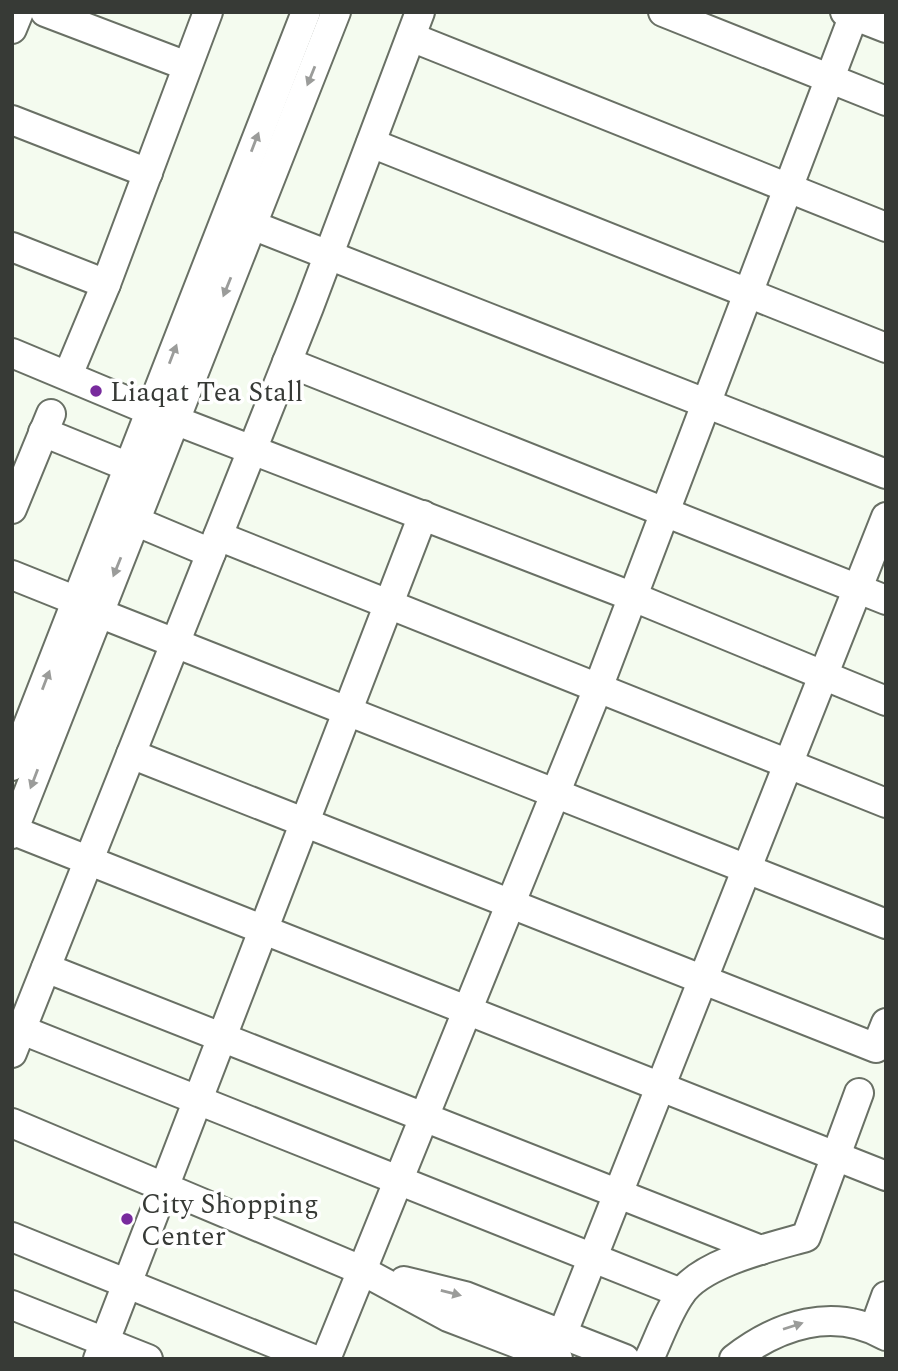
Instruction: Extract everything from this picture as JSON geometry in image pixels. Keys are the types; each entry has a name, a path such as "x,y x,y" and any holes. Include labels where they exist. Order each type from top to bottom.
{"street":[{"path":"12,30 19,12"},
{"path":"45,12 187,66"},
{"path":"68,375 106,284 208,12"},
{"path":"12,766 88,607 135,521 163,415 306,12"},
{"path":"336,12 252,225 163,415 129,467 88,607 13,832 886,1176"},
{"path":"663,12 886,101"},
{"path":"326,1359 598,688 829,78 851,13 886,28"},
{"path":"681,1293 199,1101 17,1042 329,255 415,24 886,227"},
{"path":"12,120 148,173"},
{"path":"371,143 886,348"},
{"path":"252,225 886,474"},
{"path":"12,247 106,284"},
{"path":"12,353 252,450 631,596 822,677 886,701"},
{"path":"287,362 886,600"},
{"path":"12,509 35,438 129,467"},
{"path":"101,1350 166,1188 423,515"},
{"path":"558,1353 592,1258 886,517"},
{"path":"135,521 215,545 388,605 886,803"},
{"path":"12,575 175,644 886,924"},
{"path":"131,754 876,1048 886,1023"},
{"path":"46,968 761,1250"},
{"path":"649,1359 681,1293 703,1274 761,1250 806,1237 859,1093"},
{"path":"12,1123 361,1270 465,1297 558,1353 625,1359"},
{"path":"12,1237 313,1359"},
{"path":"734,1359 762,1338 800,1323 841,1321 880,1333 886,1296"},
{"path":"12,1305 101,1350 148,1359"}],"place":[{"name":"Liaqat Tea Stall","path":"96,391"},
{"name":"City Shopping Center","path":"127,1219"}]}
